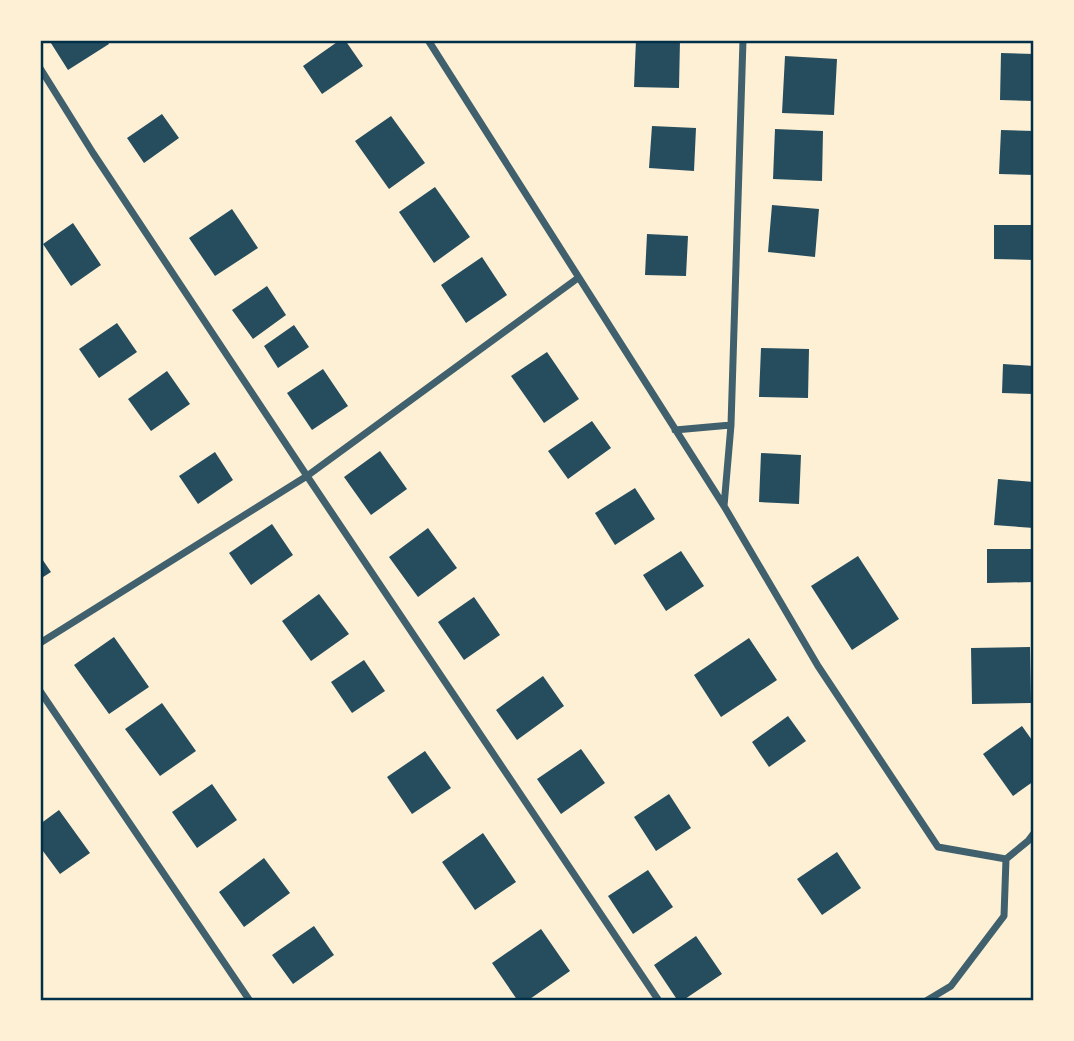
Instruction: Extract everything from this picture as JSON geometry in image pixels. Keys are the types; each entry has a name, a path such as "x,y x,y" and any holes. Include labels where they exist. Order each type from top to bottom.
{"street":[{"path":"428,40 724,506 818,666 938,847 1006,859"},
{"path":"724,506 731,425 743,40"},
{"path":"40,68 93,153 307,476 659,1001"},
{"path":"40,643 307,476 579,278"},
{"path":"675,430 731,425"},
{"path":"40,691 250,1001"},
{"path":"926,1001 951,986 1004,916 1006,859 1028,841 1034,832"}],"building":[{"path":"49,40 107,40 109,44 68,70"},
{"path":"340,40 345,40 363,66 322,94 303,66"},
{"path":"636,40 680,40 679,88 634,87"},
{"path":"1001,53 1034,54 1034,101 1000,100"},
{"path":"785,56 837,59 834,115 782,113"},
{"path":"162,114 179,138 144,163 127,138"},
{"path":"391,116 425,163 389,189 355,141"},
{"path":"652,126 696,128 694,171 649,168"},
{"path":"775,129 823,131 822,181 773,179"},
{"path":"1001,130 1034,131 1034,175 999,174"},
{"path":"435,187 470,237 434,263 399,212"},
{"path":"772,205 819,209 815,257 768,252"},
{"path":"232,209 258,248 215,276 189,238"},
{"path":"73,223 101,265 71,286 43,244"},
{"path":"994,225 1034,225 1034,260 994,259"},
{"path":"647,234 688,236 686,276 645,275"},
{"path":"482,257 507,295 466,323 441,285"},
{"path":"267,286 286,315 253,339 232,310"},
{"path":"117,323 137,352 99,378 79,349"},
{"path":"294,325 309,347 278,368 264,346"},
{"path":"761,348 809,349 808,398 759,397"},
{"path":"547,352 579,399 544,423 511,376"},
{"path":"1003,364 1034,366 1034,394 1002,393"},
{"path":"323,369 348,406 312,430 287,393"},
{"path":"167,371 190,404 151,431 128,399"},
{"path":"592,421 611,448 568,479 548,451"},
{"path":"380,451 407,489 371,515 344,477"},
{"path":"215,452 233,480 198,504 179,476"},
{"path":"761,453 801,455 799,504 759,502"},
{"path":"998,479 1034,482 1034,528 994,525"},
{"path":"635,488 655,519 615,545 595,513"},
{"path":"272,524 293,555 251,585 229,553"},
{"path":"428,528 457,568 418,597 389,557"},
{"path":"987,549 1034,549 1034,582 987,583"},
{"path":"681,551 704,586 666,611 643,575"},
{"path":"40,556 51,572 40,579"},
{"path":"858,556 899,619 852,650 811,586"},
{"path":"319,594 349,634 311,661 282,621"},
{"path":"474,597 500,635 464,660 438,622"},
{"path":"114,637 149,687 109,714 74,665"},
{"path":"749,638 777,680 721,717 694,675"},
{"path":"1030,647 1031,703 972,704 971,648"},
{"path":"364,660 385,691 352,713 331,682"},
{"path":"543,676 564,706 517,740 496,710"},
{"path":"162,703 196,751 160,776 125,729"},
{"path":"788,716 806,741 769,767 752,742"},
{"path":"1022,726 1034,743 1034,781 1013,796 983,754"},
{"path":"581,749 605,783 561,814 537,779"},
{"path":"425,751 451,788 412,814 387,777"},
{"path":"212,784 237,820 197,848 172,812"},
{"path":"669,794 691,828 656,851 634,817"},
{"path":"59,810 90,853 60,874 40,847 40,824"},
{"path":"483,833 516,882 475,910 442,862"},
{"path":"837,852 861,888 822,915 797,879"},
{"path":"264,858 290,893 244,927 219,892"},
{"path":"648,870 673,907 633,934 608,896"},
{"path":"314,926 334,955 293,984 272,955"},
{"path":"541,929 570,971 527,1001 518,1001 492,963"},
{"path":"696,936 722,974 678,1001 654,965"}]}
